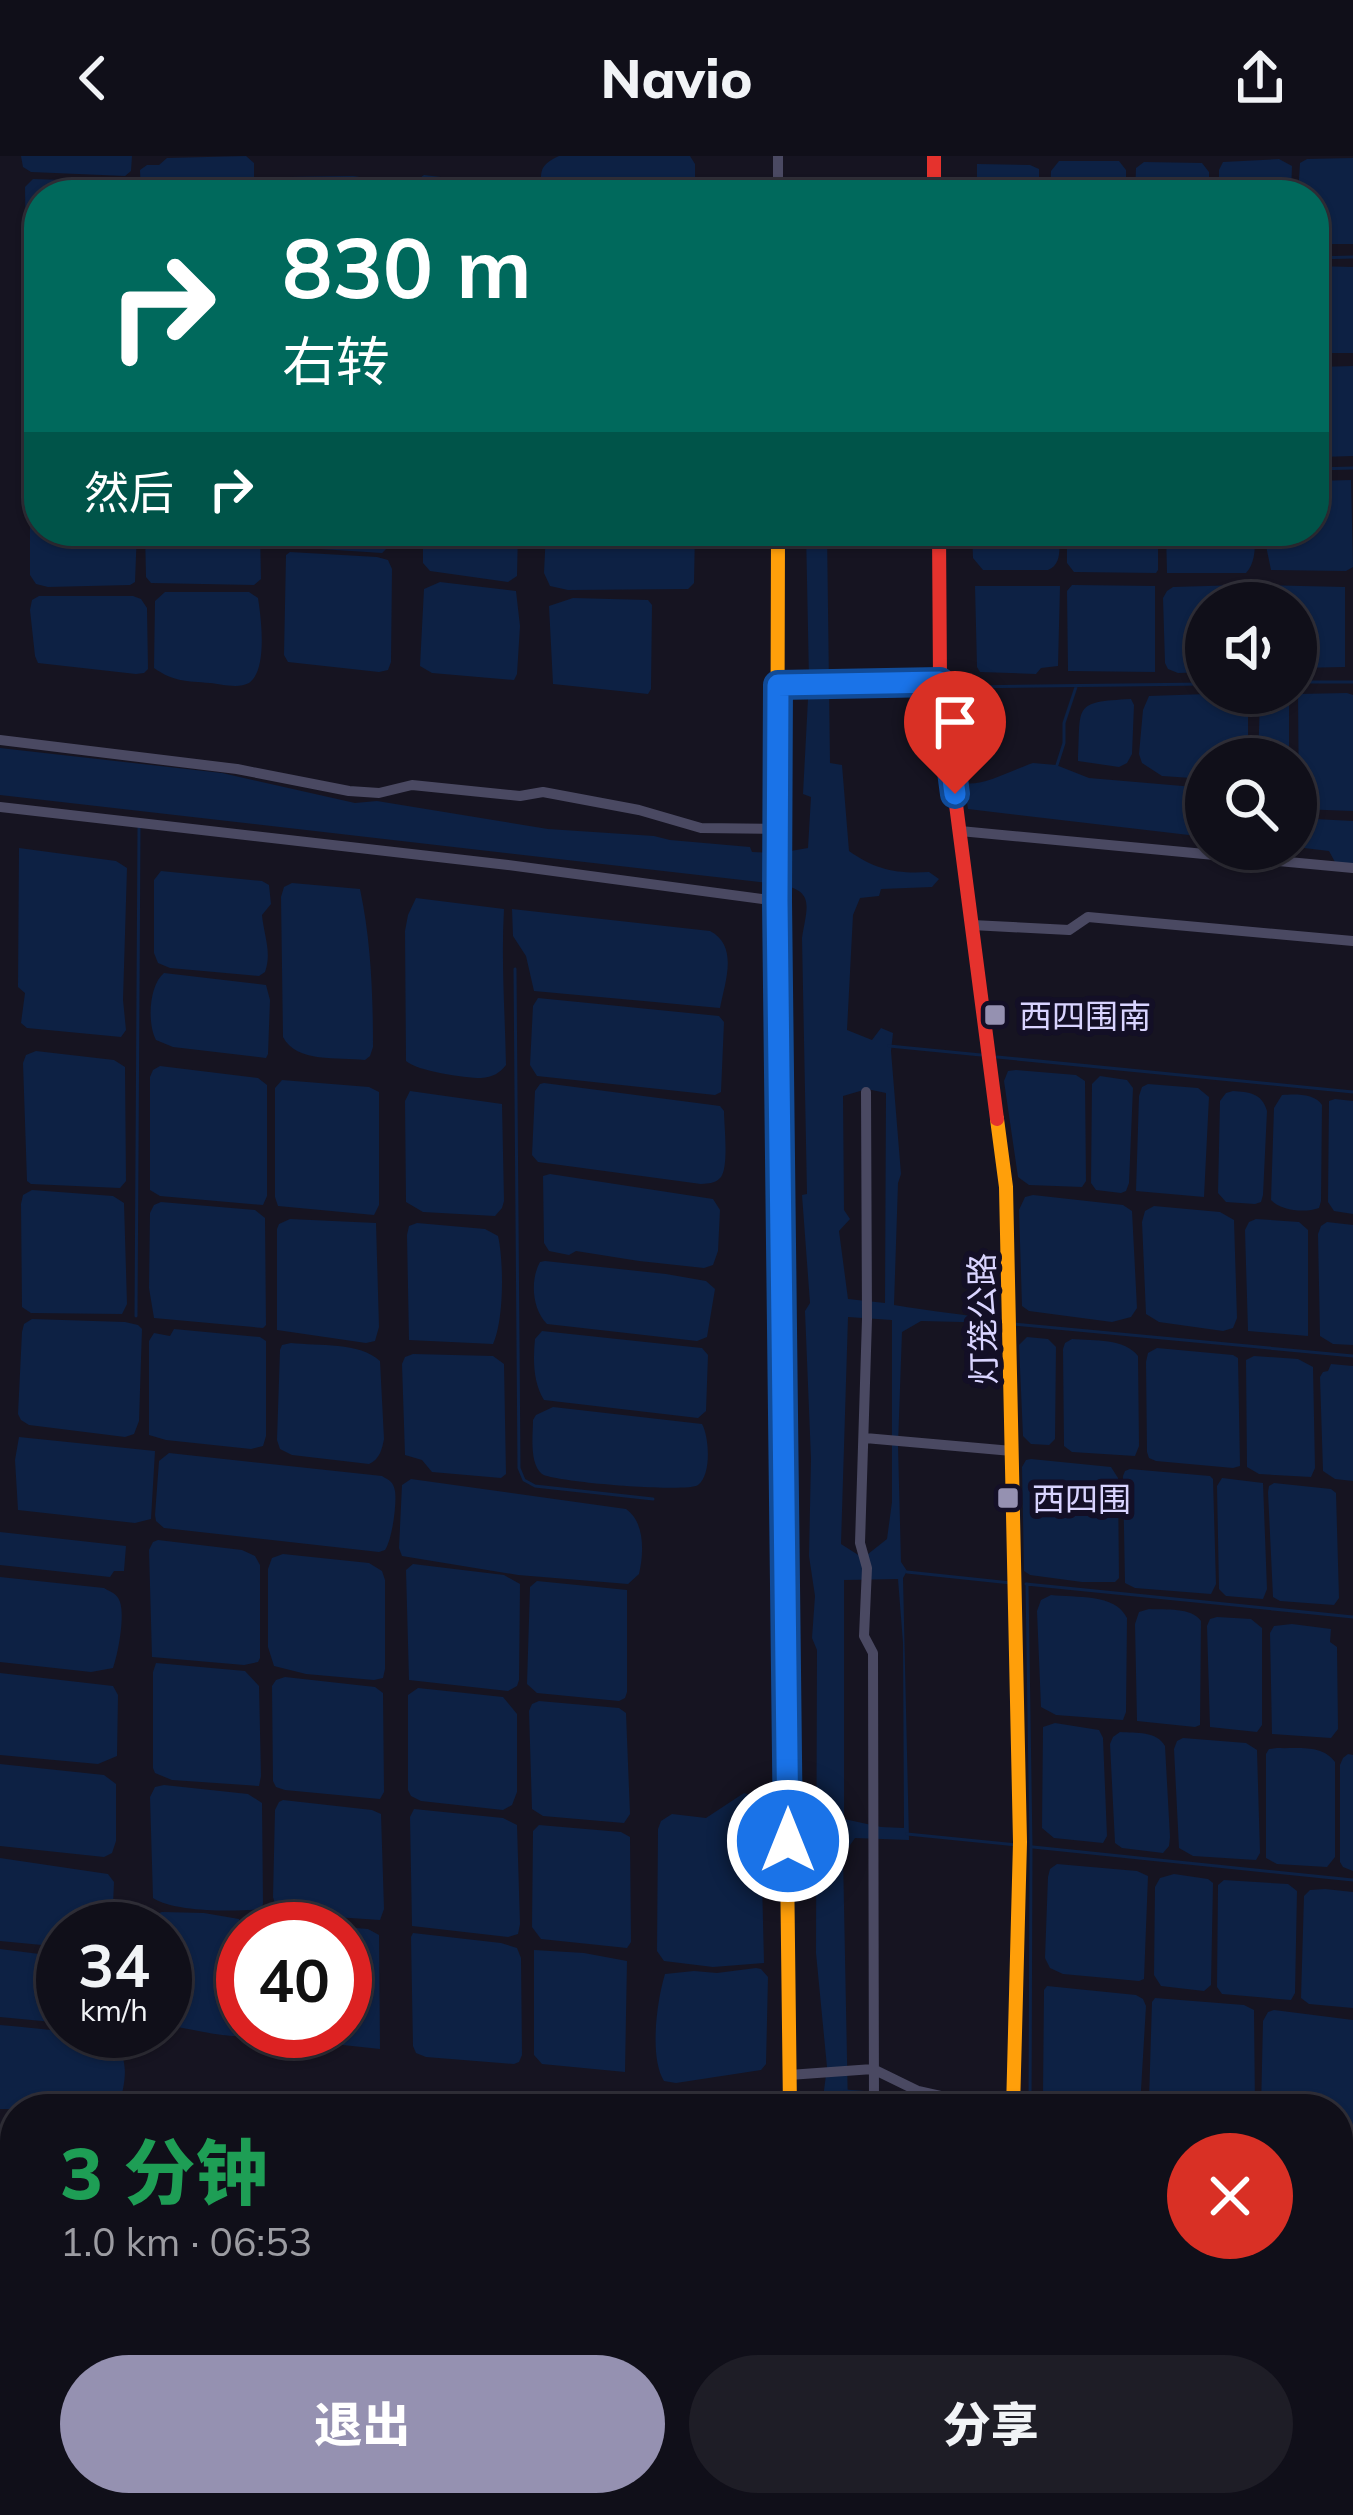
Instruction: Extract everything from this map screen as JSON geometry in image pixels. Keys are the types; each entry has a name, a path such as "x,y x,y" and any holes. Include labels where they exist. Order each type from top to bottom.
{"street":[{"path":"778,546 777,901 790,2094"},
{"name":"灯笼公路","path":"938,546 940,682 1006,1187 1020,1847 1013,2094"},
{"path":"778,685 940,682"},
{"path":"0,740 379,793 412,785 520,796 543,792 639,810 701,828 778,829"},
{"path":"0,807 777,901"},
{"path":"960,831 1353,868"},
{"path":"972,925 1069,930 1088,917 1353,941"},
{"path":"866,1092 867,1319 860,1543 867,1568 864,1636 873,1653 873,2094"},
{"path":"865,1438 1012,1451"},
{"path":"789,2075 873,2069 932,2094"}],"water":[{"path":"21,156 132,156 131,171 125,176 31,172 23,167"},
{"path":"246,156 254,163 254,180 140,180 140,170 167,158"},
{"path":"559,156 690,156 695,180 542,180 547,163"},
{"path":"1353,158 1353,244 1329,244 1329,180 1299,180 1300,163"},
{"path":"1279,159 1292,166 1292,180 1219,180 1223,162"},
{"path":"1059,161 1119,161 1126,180 1051,180"},
{"path":"1144,162 1202,163 1209,180 1136,180 1136,168"},
{"path":"977,164 1039,169 1039,180 977,180"},
{"path":"424,175 466,180 417,180"},
{"path":"353,176 380,180 285,180"},
{"path":"1329,266 1353,267 1353,353 1329,353"},
{"path":"1353,366 1353,456 1329,457 1329,367"},
{"path":"1351,480 1353,567 1346,571 1271,570 1266,546 1329,546 1329,481"},
{"path":"30,546 136,546 135,582 130,585 48,587 36,584 30,575"},
{"path":"145,546 260,546 261,579 254,585 151,583 146,577"},
{"path":"289,546 389,546 382,553"},
{"path":"423,546 518,546 517,576 508,582 430,571 423,563"},
{"path":"545,546 695,546 694,583 688,589 568,590 550,586 544,573"},
{"path":"806,546 827,546 830,763 842,765 849,851 878,867 929,872 939,879 932,887 881,889 879,896 860,898 853,915 847,1030 872,1040 881,1028 893,1033 901,1174 894,1305 1003,1323 921,1321 902,1332 898,1445 901,1562 907,1571 903,1578 909,1840 855,1838 843,1855 848,2094 824,2094 827,2067 816,1953 817,1650 812,1638 815,1596 809,1556 805,1311 810,1303 802,1195 807,1194 802,938 807,908 803,895 777,884 0,795 0,748 222,773 355,803 377,801 548,829 750,847 752,852 808,848 811,797 803,794 809,680","holes":["867,1089 886,1093 885,1303 848,1299 839,1231 850,1219 844,1210 843,1096","848,1317 892,1320 892,1502 887,1539 863,1558 841,1544","898,1579 903,1643 904,1828 844,1819 844,1580"]},
{"path":"973,546 1059,546 1058,559 1048,570 983,570 973,558"},
{"path":"1067,546 1158,546 1156,573 1074,572 1067,563"},
{"path":"1166,546 1254,546 1246,573 1167,573"},
{"path":"286,555 388,560 392,569 388,670 288,662 284,655"},
{"path":"440,582 516,591 520,626 514,680 432,673 420,666 424,589"},
{"path":"1072,585 1155,586 1155,672 1068,671 1067,591"},
{"path":"975,586 1060,586 1058,666 1041,668 1036,674 980,672"},
{"path":"1317,586 1345,587 1345,667 1317,668"},
{"path":"1173,587 1185,587 1185,673 1168,669 1165,663 1163,598"},
{"path":"165,592 249,592 258,598 261,655 249,683 187,681 154,668 155,601"},
{"path":"39,596 141,599 147,608 148,669 136,674 38,663 30,610 32,600"},
{"path":"573,598 648,600 652,605 648,694 553,684 549,606"},
{"path":"1317,694 1353,695 1353,811 1317,810 1317,738 1298,738 1298,714 1317,714"},
{"path":"1185,695 1185,714 1248,714 1248,738 1185,738 1185,778 1162,776 1142,763 1139,754 1149,696"},
{"path":"1131,699 1132,754 1127,763 1119,767 1078,761 1084,710 1098,702"},
{"path":"1260,714 1289,714 1289,738 1259,738"},
{"path":"1033,763 1056,765 1089,778 1185,786 1185,835 968,809 964,783 989,780"},
{"path":"1317,819 1353,821 1353,863 1335,862 1329,851 1317,850"},
{"path":"19,848 116,861 127,868 126,1030 121,1037 27,1028 21,1023 25,993 18,987"},
{"path":"161,871 269,885 271,904 262,915 268,951 265,972 259,976 158,963 154,880"},
{"path":"292,883 360,889 373,1007 373,1047 365,1060 308,1055 283,1037 281,897 284,887"},
{"path":"416,898 504,909 506,1065 493,1076 453,1075 406,1061 405,931"},
{"path":"512,909 710,931 727,955 720,1008 534,991 526,956 513,936"},
{"path":"164,973 266,985 270,1000 266,1058 173,1047 156,1040 151,1005"},
{"path":"538,998 719,1016 724,1022 721,1092 537,1076 530,1065 533,1006"},
{"path":"36,1051 114,1060 125,1067 126,1181 120,1188 27,1181 23,1063 26,1055"},
{"path":"160,1066 258,1078 267,1085 267,1196 263,1205 160,1196 150,1190 150,1077"},
{"path":"1008,1071 1076,1075 1085,1081 1086,1181 1082,1187 1029,1185 1018,1177 1004,1081"},
{"path":"1100,1076 1127,1080 1133,1088 1129,1183 1121,1193 1096,1190 1091,1183 1092,1084"},
{"path":"282,1080 369,1087 379,1092 379,1205 374,1215 278,1206 275,1088"},
{"path":"544,1083 720,1106 726,1145 721,1177 701,1184 538,1162 532,1155 535,1091"},
{"path":"1148,1084 1198,1088 1209,1097 1204,1197 1136,1191 1139,1096"},
{"path":"410,1091 502,1104 504,1201 495,1216 423,1212 406,1202 405,1101"},
{"path":"1233,1091 1258,1097 1267,1111 1263,1195 1255,1204 1226,1202 1218,1193 1220,1101"},
{"path":"1282,1095 1309,1096 1322,1105 1319,1208 1294,1210 1271,1200 1274,1108"},
{"path":"1329,1101 1353,1101 1353,1214 1334,1211 1328,1202"},
{"path":"543,1176 713,1199 720,1210 713,1265 704,1268 549,1251 544,1243"},
{"path":"32,1190 113,1196 124,1203 127,1304 122,1314 31,1313 22,1307 21,1204 23,1195"},
{"path":"1025,1197 1123,1205 1132,1211 1137,1308 1131,1317 1112,1322 1029,1311 1022,1306 1019,1210"},
{"path":"161,1202 255,1210 265,1218 263,1328 154,1318 149,1288 150,1213"},
{"path":"1154,1206 1220,1212 1234,1220 1237,1318 1233,1328 1223,1331 1159,1322 1146,1314 1142,1222 1145,1211"},
{"path":"290,1219 376,1223 379,1327 375,1341 277,1330 277,1229"},
{"path":"1256,1219 1299,1222 1308,1230 1308,1336 1248,1331 1245,1230"},
{"path":"1327,1222 1353,1225 1353,1345 1333,1344 1320,1336 1318,1234"},
{"path":"409,1226 485,1229 498,1236 502,1291 493,1344 409,1340 407,1235"},
{"path":"545,1261 706,1281 715,1289 707,1337 697,1341 547,1324 534,1294 537,1269"},
{"path":"32,1319 125,1322 142,1329 139,1421 134,1434 125,1437 29,1425 21,1420 22,1332"},
{"path":"174,1329 266,1341 263,1446 251,1449 149,1435 149,1341 154,1333 170,1336"},
{"path":"542,1331 702,1348 708,1355 706,1411 698,1418 544,1400 534,1363 535,1339"},
{"path":"1027,1337 1048,1339 1056,1347 1055,1439 1049,1445 1031,1444 1023,1436 1019,1345"},
{"path":"1072,1339 1117,1343 1138,1356 1139,1446 1135,1456 1072,1452 1064,1446 1063,1349"},
{"path":"291,1343 350,1348 380,1361 384,1439 373,1462 292,1455 280,1449 280,1350"},
{"path":"1157,1348 1238,1358 1240,1466 1149,1458 1146,1362 1148,1353"},
{"path":"413,1354 493,1356 504,1364 506,1474 501,1478 432,1472 422,1460 405,1455 402,1364"},
{"path":"1254,1356 1298,1359 1313,1367 1315,1468 1311,1477 1259,1474 1247,1467 1246,1360"},
{"path":"1331,1364 1353,1366 1353,1481 1335,1479 1323,1471 1320,1377"},
{"path":"553,1407 702,1424 706,1473 698,1485 689,1487 647,1487 542,1474 533,1456 533,1420"},
{"path":"19,1437 155,1451 151,1519 135,1523 18,1510 15,1460"},
{"path":"169,1453 382,1476 395,1491 388,1545 379,1552 164,1528 155,1515 159,1461"},
{"path":"1031,1459 1111,1467 1118,1478 1119,1578 1115,1582 1082,1582 1024,1571 1022,1467"},
{"path":"1130,1469 1213,1479 1216,1584 1211,1594 1135,1588 1125,1583 1123,1476"},
{"path":"1222,1478 1263,1483 1267,1589 1263,1599 1226,1596 1219,1589 1217,1486"},
{"path":"411,1479 626,1509 640,1530 639,1574 628,1584 518,1575 402,1556 402,1485"},
{"path":"1274,1483 1336,1493 1339,1598 1334,1605 1273,1597 1268,1492"},
{"path":"0,1532 126,1546 124,1571 114,1571 110,1577 0,1565"},
{"path":"158,1540 242,1550 255,1556 260,1565 258,1662 244,1665 152,1657 149,1550"},
{"path":"283,1554 369,1563 382,1571 383,1678 306,1674 274,1666 268,1647 268,1569 272,1558"},
{"path":"413,1564 504,1575 520,1584 517,1686 508,1691 409,1680 406,1570"},
{"path":"0,1577 104,1588 116,1595 122,1617 113,1668 91,1672 0,1662"},
{"path":"537,1581 627,1590 625,1698 537,1693 527,1684 530,1587"},
{"path":"1051,1595 1114,1604 1127,1618 1123,1720 1056,1715 1041,1707 1037,1611 1041,1600"},
{"path":"1185,1611 1201,1621 1200,1725 1137,1721 1135,1624 1139,1612"},
{"path":"1217,1617 1251,1619 1262,1628 1262,1725 1257,1732 1210,1727 1207,1626"},
{"path":"1274,1626 1331,1629 1330,1642 1337,1647 1338,1729 1331,1738 1272,1734 1270,1633"},
{"path":"156,1663 245,1671 259,1686 259,1786 172,1780 155,1773"},
{"path":"0,1673 113,1686 118,1695 117,1756 98,1764 0,1755"},
{"path":"285,1677 375,1687 383,1693 384,1792 380,1799 276,1787 272,1686"},
{"path":"418,1688 503,1697 517,1714 517,1792 512,1805 503,1810 411,1796 408,1695"},
{"path":"539,1701 619,1708 626,1713 630,1814 624,1823 543,1816 532,1809 529,1711"},
{"path":"1055,1723 1099,1730 1103,1738 1107,1836 1103,1843 1054,1838 1042,1828 1043,1727"},
{"path":"1120,1732 1151,1735 1165,1746 1170,1837 1163,1853 1115,1843 1110,1744"},
{"path":"1183,1738 1246,1743 1257,1750 1260,1853 1256,1860 1193,1856 1179,1848 1174,1749"},
{"path":"1269,1749 1316,1750 1335,1762 1335,1857 1327,1867 1277,1864 1266,1858 1266,1754"},
{"path":"1348,1754 1353,1755 1353,1871 1340,1862 1340,1765"},
{"path":"0,1764 104,1775 116,1784 112,1853 104,1857 0,1846"},
{"path":"155,1787 248,1794 262,1803 263,1902 216,1902 216,1911 192,1908 192,1902 153,1898 150,1797"},
{"path":"744,1793 760,1798 764,1963 713,1967 664,1961 657,1951 661,1821 672,1814 706,1818"},
{"path":"279,1802 381,1814 384,1909 380,1920 372,1919 372,1902 274,1902 275,1810"},
{"path":"414,1809 503,1818 517,1825 518,1934 508,1937 412,1926 410,1817"},
{"path":"539,1825 621,1832 630,1837 631,1942 627,1948 541,1939 532,1927 533,1831"},
{"path":"0,1858 108,1874 114,1882 113,1902 36,1902 36,1944 0,1941"},
{"path":"1057,1864 1148,1876 1144,1979 1063,1974 1050,1968 1045,1958 1048,1877"},
{"path":"1174,1874 1213,1883 1211,1985 1204,1991 1161,1986 1154,1975 1155,1887 1160,1878"},
{"path":"1224,1880 1288,1884 1297,1891 1295,1993 1291,2000 1222,1994 1217,1987 1218,1885"},
{"path":"1310,1890 1353,1892 1353,2008 1309,2004 1301,1998 1304,1896"},
{"path":"192,1913 216,1915 216,2034 192,2030"},
{"path":"372,1931 379,1935 380,2049 372,2048"},
{"path":"413,1933 517,1948 521,1958 519,2062 416,2053"},
{"path":"0,1949 36,1954 36,2020 0,2017"},
{"path":"534,1950 627,1961 625,2072 542,2064 534,2055"},
{"path":"756,1968 768,1977 766,2064 761,2070 664,2081 656,2043 665,1974"},
{"path":"1047,1986 1143,1999 1141,2094 1043,2094"},
{"path":"1155,1998 1244,2005 1254,2010 1255,2094 1149,2094"},
{"path":"1268,2012 1353,2020 1353,2094 1261,2094 1263,2021"},
{"path":"0,2025 36,2029 36,2058 122,2058 122,2094 0,2094"}],"waterway":[{"path":"1329,258 1353,257"},
{"path":"1329,469 1353,468"},
{"path":"1317,682 1353,682"},
{"path":"964,687 1185,684"},
{"path":"1057,765 1076,687"},
{"path":"136,1316 139,828"},
{"path":"515,969 519,1468 524,1480 535,1486 653,1499"},
{"path":"889,1046 981,1055"},
{"path":"997,1057 1353,1092"},
{"path":"1014,1324 1353,1356"},
{"path":"907,1572 1011,1583"},
{"path":"1026,1584 1353,1617"},
{"path":"1027,1584 1030,2094"},
{"path":"907,1834 1017,1845"},
{"path":"1033,1847 1353,1880"},
{"path":"845,2091 871,2093"}],"traffic: slow":[{"path":"778,546 783,1476"},
{"path":"997,1119 1006,1187 1020,1842 1013,2094"},
{"path":"787,1861 790,2094"}],"traffic: jam":[{"path":"934,156 934,180"},
{"path":"939,546 940,682 997,1119"},
{"path":"783,1476 787,1861"}],"place":[{"name":"西四围南","path":"995,1015"},
{"name":"西四围","path":"1008,1498"}],"route":[{"path":"788,1841 778,685 940,682 955,794"}]}
